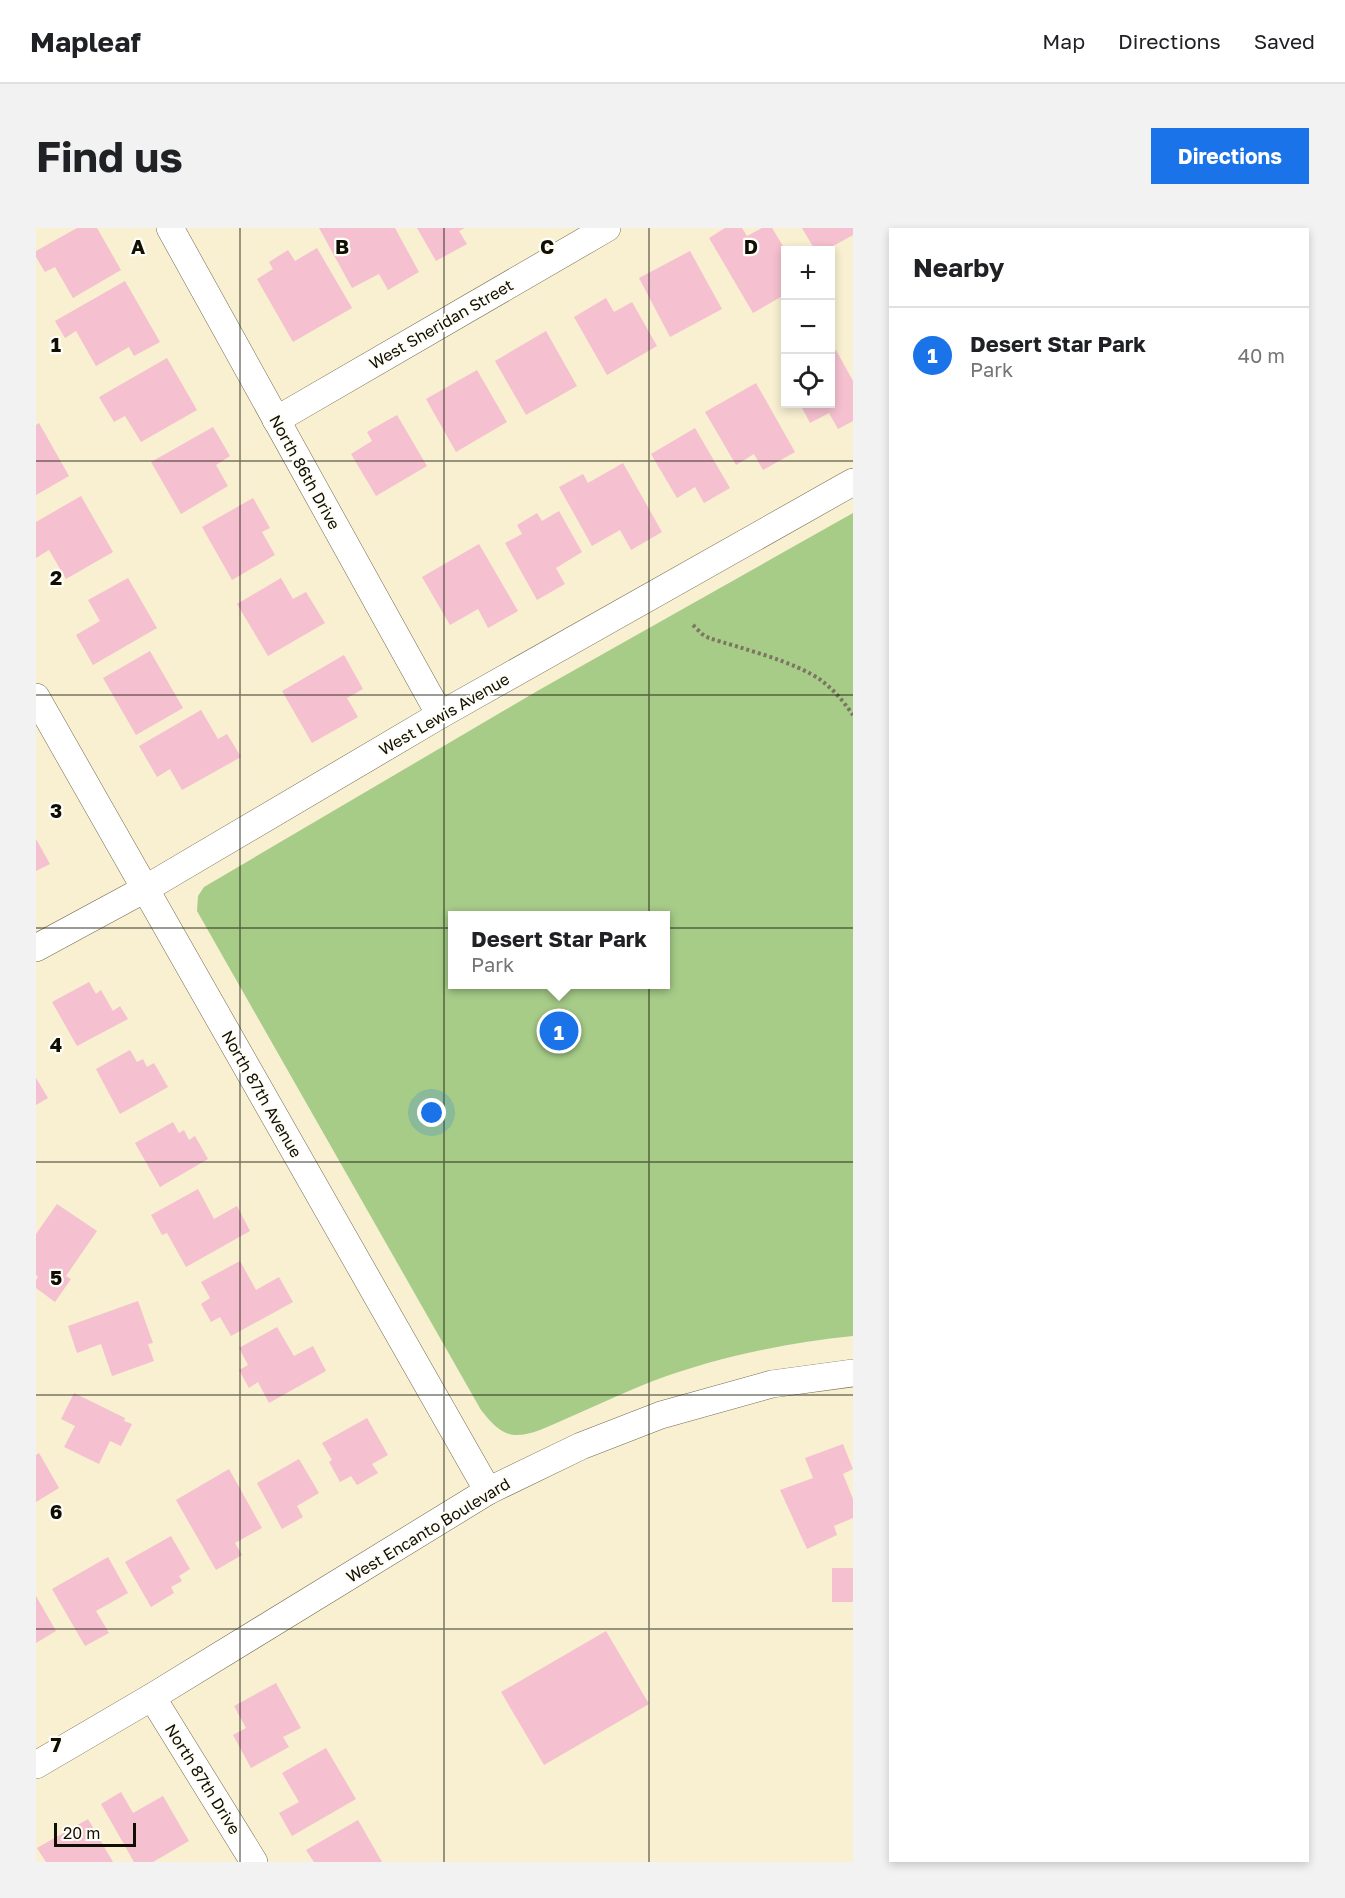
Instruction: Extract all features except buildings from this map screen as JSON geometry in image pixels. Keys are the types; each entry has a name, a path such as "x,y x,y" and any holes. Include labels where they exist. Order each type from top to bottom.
{"street":[{"name":"North 86th Drive","path":"170,228 440,715"},
{"name":"West Sheridan Street","path":"276,420 607,228"},
{"name":"West Lewis Avenue","path":"36,948 145,889 440,715 853,482"},
{"name":"North 87th Avenue","path":"36,697 488,1491"},
{"name":"West Encanto Boulevard","path":"36,1765 488,1491 582,1446 661,1415 772,1383 853,1373"},
{"name":"North 87th Drive","path":"152,1696 254,1862"}],"path":[{"path":"693,625 709,638 789,664 811,674 828,687 853,715"}],"green space":[{"path":"853,513 853,1336 777,1347 726,1358 653,1381 540,1430 513,1435 500,1430 481,1410 197,911 198,896 204,887 539,690"}],"place":[{"name":"Desert Star Park","path":"559,1031"}]}
